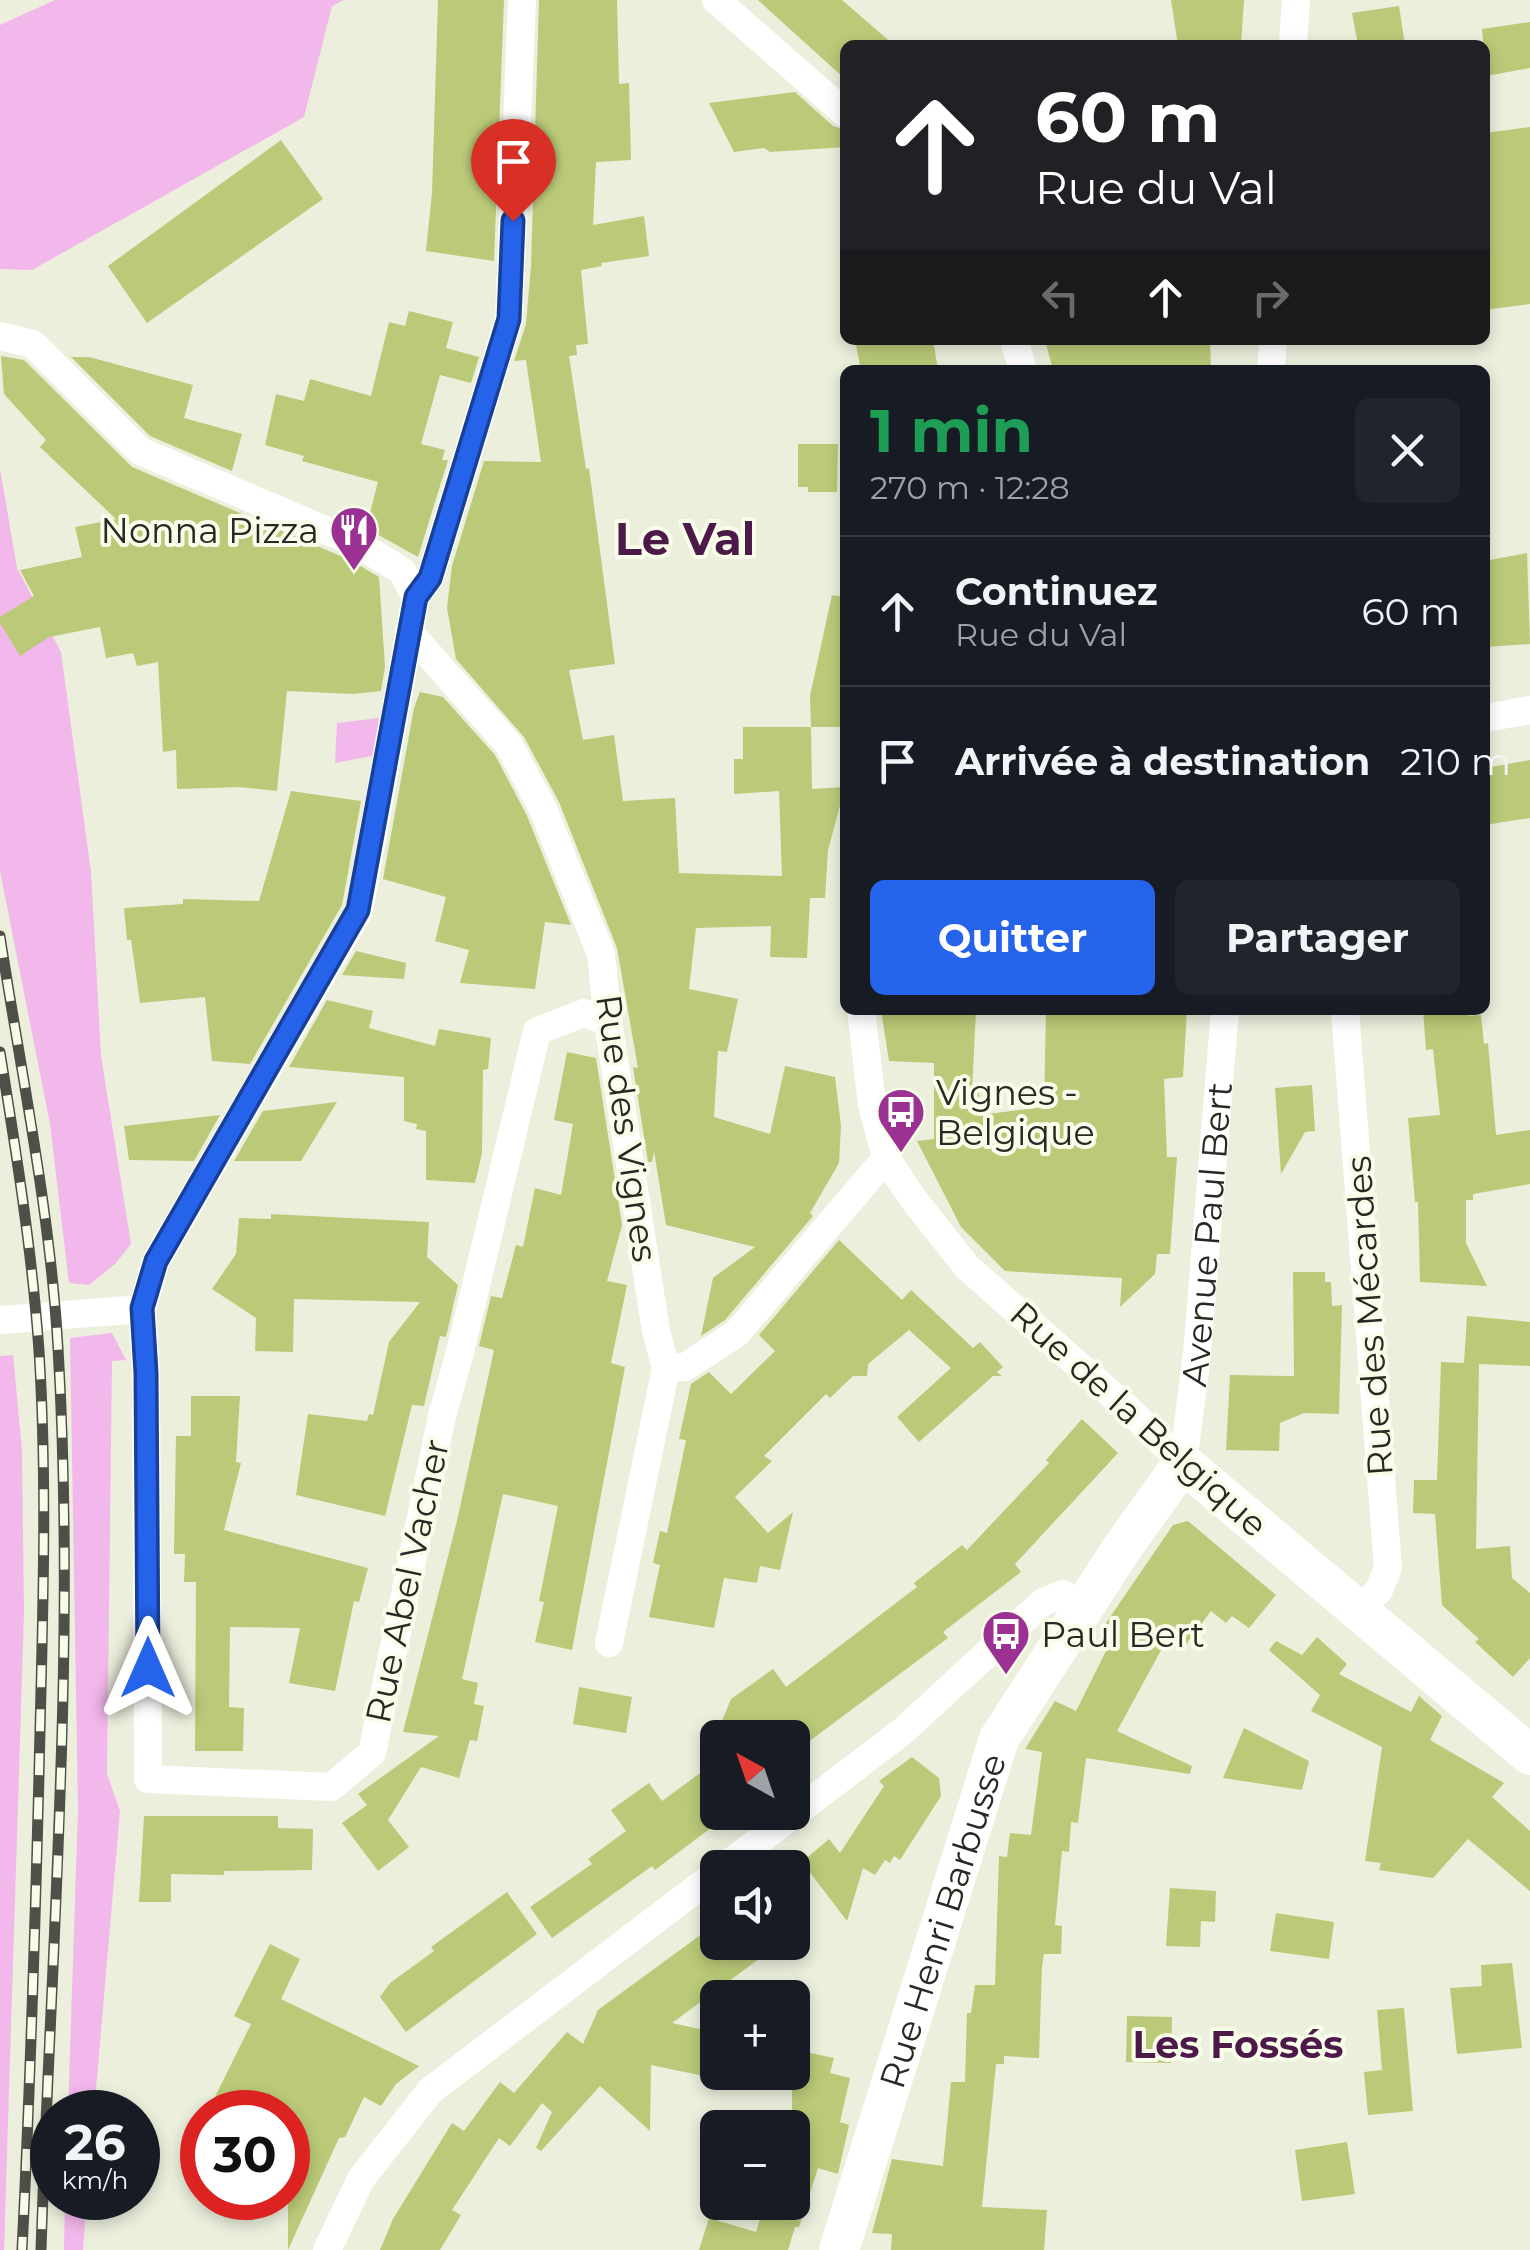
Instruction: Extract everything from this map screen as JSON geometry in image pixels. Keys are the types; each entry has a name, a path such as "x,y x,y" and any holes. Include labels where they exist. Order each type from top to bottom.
{"street":[{"path":"0,1320 142,1308 156,1261 358,910 416,597 430,578 509,319 522,0"},
{"path":"716,0 840,109"},
{"path":"1293,40 1296,0"},
{"path":"0,336 32,344 140,452 358,544 402,571 416,597"},
{"name":"Rue des Vignes","path":"409,632 509,745 544,809 601,954 656,1331 666,1368"},
{"path":"1490,717 1530,710"},
{"name":"Rue Abel Vacher","path":"142,1308 146,1373 148,1779 330,1786 372,1753 442,1416 537,1031 584,1013 608,1022"},
{"name":"Rue de la Belgique","path":"862,1015 872,1104 886,1158 966,1267 1127,1408 1183,1464 1530,1755"},
{"name":"Avenue Paul Bert","path":"1084,1608 1183,1464 1199,1335 1225,1015"},
{"name":"Rue des Mécardes","path":"1345,1015 1388,1568 1379,1590 1359,1612"},
{"path":"609,1643 666,1368 685,1368 737,1333 886,1158"},
{"path":"746,1850 903,1731 1043,1602 1064,1594 1084,1608"},
{"name":"Rue Henri Barbusse","path":"839,2250 999,1739 1084,1608"},
{"path":"327,2250 361,2178 430,2090 700,1885"}],"shaded area":[{"path":"55,0 344,0 332,6 304,117 32,270 0,269 0,25"},
{"path":"0,469 17,568 61,652 91,872 101,1056 131,1244 116,1263 89,1285 69,1283 50,1124 0,871"},
{"path":"379,718 372,756 335,763 337,723"},
{"path":"112,1333 126,1360 112,1361 107,1774 120,1811 96,2090 69,2090 78,1809 70,1338"},
{"path":"13,1355 22,1451 24,1613 4,2250 0,2250 0,1356"},
{"path":"65,2220 85,2220 83,2250 64,2250"}],"building":[{"path":"438,0 504,0 494,261 426,251 432,193"},
{"path":"539,0 617,0 619,84 629,83 631,160 596,162 593,225 644,216 649,256 581,270 588,344 576,345 577,355 569,356 586,469 589,468 615,664 569,670 583,740 614,735 623,801 675,798 679,873 782,876 779,791 734,794 734,759 743,759 743,727 811,727 812,789 840,787 840,806 828,850 825,898 810,898 807,958 770,957 771,926 696,928 689,989 738,999 727,1052 718,1051 714,1117 770,1134 785,1066 835,1077 841,1126 839,1163 810,1213 813,1216 725,1320 701,1336 713,1278 755,1247 666,1225 654,1151 652,1162 648,1162 633,1067 638,1068 617,948 559,802 524,737 456,659 447,608 452,566 484,461 541,462 526,360 514,361 526,324"},
{"path":"758,0 842,0 888,40 840,40 840,74"},
{"path":"1171,0 1244,0 1241,40 1177,40"},
{"path":"1399,6 1404,40 1357,40 1352,13"},
{"path":"1530,22 1530,68 1490,75 1490,40 1483,40 1482,29"},
{"path":"795,92 840,128 840,147 734,152 709,103"},
{"path":"1530,127 1530,304 1490,309 1490,132"},
{"path":"281,140 323,199 147,323 108,266"},
{"path":"409,311 453,322 446,348 479,357 471,383 440,375 421,444 445,450 442,460 448,460 418,557 366,528 378,482 302,461 304,456 265,445 276,394 304,401 310,379 371,396 389,322 405,326"},
{"path":"856,345 934,345 937,365 860,365"},
{"path":"1046,345 1210,345 1211,365 1052,365"},
{"path":"1,356 24,360 132,467 350,560 379,577 385,667 381,691 287,691 277,791 239,787 177,789 176,750 163,752 158,662 137,666 133,653 106,658 100,627 49,637 20,656 0,617 34,596 20,570 82,557 75,527 116,519 40,447 46,440 4,394"},
{"path":"71,357 89,357 193,385 184,418 242,434 232,471 150,436"},
{"path":"798,444 838,444 837,492 808,492 808,487 798,487"},
{"path":"1527,553 1530,644 1490,647 1490,560"},
{"path":"832,595 840,596 840,727 811,727 810,696"},
{"path":"420,692 443,697 495,755 527,816 571,925 545,922 535,989 460,983 469,950 435,941 446,897 383,879"},
{"path":"1530,760 1530,818 1490,824 1490,767"},
{"path":"291,791 361,801 342,905 250,1064 212,1061 205,997 140,1003 124,908 183,904 183,899 259,901"},
{"path":"356,951 406,963 404,979 342,975"},
{"path":"327,1000 373,1011 369,1028 435,1046 439,1029 491,1038 488,1069 483,1070 482,1153 475,1183 426,1180 426,1131 404,1121 404,1077 289,1067"},
{"path":"882,1015 976,1015 972,1092 979,1092 979,1115 1044,1107 1046,1015 1187,1015 1183,1077 1164,1079 1167,1157 1177,1157 1170,1254 1157,1254 1155,1274 1120,1307 1122,1278 1005,1271 961,1227 917,1141 934,1139 934,1063 889,1061"},
{"path":"1423,1015 1481,1015 1484,1044 1488,1043 1496,1135 1530,1130 1530,1184 1473,1194 1473,1200 1466,1200 1466,1243 1487,1286 1420,1282 1418,1202 1408,1118 1440,1115 1433,1049 1426,1050"},
{"path":"567,1052 596,1058 622,1225 607,1281 627,1285 611,1363 625,1367 572,1650 535,1642 558,1506 503,1494 462,1679 478,1683 474,1704 484,1706 477,1741 470,1740 459,1778 421,1767 388,1820 409,1847 378,1871 342,1823 367,1805 358,1794 439,1736 403,1732 457,1521 494,1350 479,1346 491,1296 502,1298 516,1245 523,1247 535,1188 561,1195 573,1124 554,1120"},
{"path":"1312,1085 1315,1131 1305,1132 1281,1174 1275,1088"},
{"path":"337,1102 301,1161 234,1161 263,1111"},
{"path":"220,1115 194,1161 129,1160 124,1126"},
{"path":"271,1214 429,1222 427,1257 458,1285 446,1337 440,1336 424,1406 412,1405 385,1516 296,1495 308,1414 367,1421 369,1414 373,1415 389,1342 420,1302 294,1299 293,1352 255,1351 256,1318 212,1289 236,1254 239,1218 271,1219"},
{"path":"839,1240 902,1300 911,1290 973,1348 980,1342 1003,1367 997,1372 1002,1376 993,1376 919,1442 897,1417 951,1368 909,1330 868,1364 867,1376 853,1376 830,1398 826,1394 764,1456 772,1461 735,1497 768,1533 793,1512 780,1570 760,1566 757,1583 724,1578 714,1628 649,1617 660,1565 653,1563 660,1531 667,1533 686,1440 679,1439 691,1384 709,1372 731,1394 775,1351 759,1335"},
{"path":"1293,1272 1325,1272 1325,1282 1331,1282 1332,1306 1342,1305 1339,1414 1304,1413 1280,1423 1279,1451 1226,1450 1230,1375 1294,1376"},
{"path":"1467,1316 1530,1322 1530,1366 1479,1364 1476,1549 1510,1546 1512,1578 1530,1593 1530,1658 1513,1677 1442,1605 1435,1514 1413,1513 1414,1480 1437,1480 1441,1362 1464,1363"},
{"path":"191,1396 240,1396 236,1462 241,1463 224,1530 368,1568 359,1602 354,1601 335,1691 289,1683 300,1628 230,1627 229,1707 244,1708 243,1751 195,1751 196,1582 184,1582 185,1554 174,1554 176,1436 191,1436"},
{"path":"1082,1419 1118,1453 1015,1564 1021,1572 943,1632 948,1638 810,1741 810,1720 722,1720 731,1699 773,1669 786,1687 917,1587 914,1583 962,1545 967,1550 1049,1463 1046,1460"},
{"path":"1188,1521 1276,1595 1249,1628 1232,1616 1226,1623 1211,1611 1181,1651 1165,1643 1117,1731 1192,1766 1190,1774 1086,1758 1078,1823 1071,1822 1069,1852 1062,1851 1055,1925 1062,1926 1061,1954 1044,1954 1039,2058 1004,2056 1004,2064 996,2064 982,2207 1047,2210 1044,2250 891,2250 892,2234 872,2233 892,2159 943,2166 951,2082 965,2082 967,2013 971,2013 975,1985 995,1985 999,1856 1007,1857 1010,1833 1031,1835 1042,1752 1025,1749 1055,1701 1076,1711 1117,1629 1106,1623 1173,1525"},
{"path":"1317,1637 1347,1664 1339,1674 1411,1712 1419,1696 1442,1716 1430,1740 1504,1783 1492,1797 1530,1831 1530,1891 1468,1839 1433,1878 1379,1870 1381,1863 1365,1861 1382,1747 1311,1711 1320,1695 1269,1650 1276,1641 1302,1655"},
{"path":"579,1687 632,1697 626,1733 573,1724"},
{"path":"1244,1728 1309,1761 1302,1790 1223,1778"},
{"path":"912,1757 939,1778 941,1796 900,1860 894,1856 890,1863 885,1860 875,1875 863,1868 847,1921 810,1872 810,1855 829,1839 840,1853 884,1786 879,1781"},
{"path":"700,1773 700,1830 708,1830 552,1938 530,1907 592,1864 588,1859 626,1831 611,1810 649,1783 662,1801"},
{"path":"144,1816 278,1816 278,1828 313,1829 312,1870 171,1874 171,1902 139,1902"},
{"path":"1170,1888 1216,1891 1215,1922 1201,1921 1200,1947 1166,1946"},
{"path":"507,1892 537,1934 406,2032 380,1997 390,1983 434,1951 431,1947"},
{"path":"1276,1913 1334,1922 1329,1959 1270,1951"},
{"path":"700,1935 700,1960 758,1960 730,1980 700,1980 700,2002 672,2023 700,2029 700,2075 651,2065 650,2131 600,2086 541,2151 536,2148 552,2112 542,2103 510,2146 499,2138 452,2210 461,2215 440,2250 380,2250 393,2219 452,2123 464,2131 500,2082 514,2093 567,2032 583,2044 598,2010"},
{"path":"270,1944 300,1959 281,1999 419,2066 396,2084 381,2106 364,2097 345,2137 339,2138 310,2202 310,2090 218,2090 251,2024 234,2016"},
{"path":"1512,1963 1522,2048 1457,2054 1450,1988 1482,1986 1481,1965"},
{"path":"1404,2008 1413,2111 1368,2115 1364,2072 1382,2070 1377,2010"},
{"path":"1127,2016 1172,2017 1171,2063 1126,2062"},
{"path":"810,2053 834,2058 830,2073 850,2078 840,2122 849,2125 838,2174 818,2168 810,2193 810,2110 792,2110 792,2090 810,2090"},
{"path":"1347,2142 1355,2194 1302,2201 1295,2150"},
{"path":"288,2220 302,2220 288,2250"},
{"path":"708,2220 756,2232 760,2220 801,2220 788,2250 699,2250"}],"railway":[{"path":"0,936 49,1245 63,1461 60,1799 41,2250"},
{"path":"0,1052 32,1276 43,1457 43,1615 22,2250"}],"place":[{"name":"Nonna Pizza","path":"354,572"},
{"name":"Vignes - Belgique","path":"901,1154"},
{"name":"Paul Bert","path":"1006,1676"}],"district":[{"name":"Le Val","path":"685,538"},
{"name":"Les Fossés","path":"1238,2044"}],"route":[{"path":"148,1668 142,1308 156,1261 358,910 416,597 430,578 509,319 513,221"}]}
